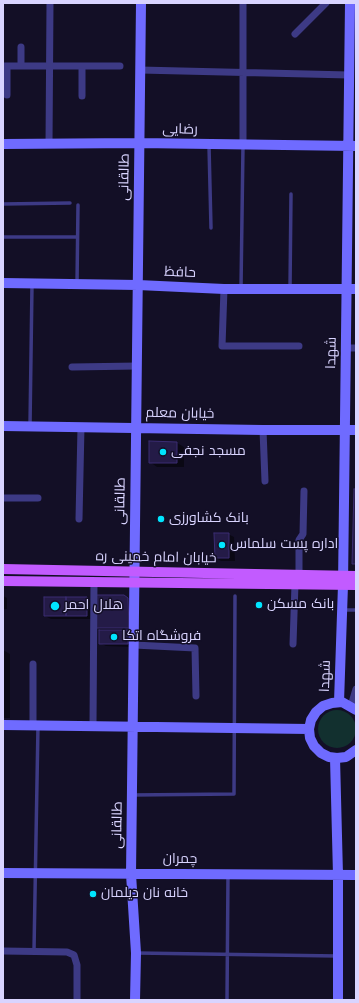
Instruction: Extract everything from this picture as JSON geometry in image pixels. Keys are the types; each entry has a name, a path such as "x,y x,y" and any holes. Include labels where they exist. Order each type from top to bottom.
{"main road":[{"name":"خیابان امام خمینی ره","path":"3,569 135,572 297,580"},
{"name":"خیابان امام خمینی ره","path":"3,580 134,582 343,580 356,576"},
{"name":"خیابان امام خمینی ره","path":"343,580 356,585"}],"street":[{"path":"49,144 50,3"},
{"name":"طالقانی","path":"135,1000 136,953 131,874 141,3"},
{"path":"243,3 243,145"},
{"path":"295,34 326,3"},
{"name":"شهدا","path":"339,702 343,580 345,429 351,348 352,146 350,3"},
{"path":"20,47 21,66"},
{"path":"7,95 5,66 120,66"},
{"path":"82,66 82,96"},
{"path":"140,70 243,72 351,81"},
{"name":"رضایی","path":"3,144 139,143 352,146"},
{"name":"حافظ","path":"3,283 224,289 351,289"},
{"path":"224,289 222,346 299,346"},
{"path":"72,367 137,366"},
{"name":"خیابان معلم","path":"3,426 356,430"},
{"path":"79,519 81,427"},
{"path":"263,430 265,481"},
{"path":"293,644 299,540 303,534 304,491"},
{"path":"3,498 38,498"},
{"path":"93,725 94,582"},
{"path":"134,645 195,648 196,696"},
{"path":"32,664 35,726"},
{"path":"356,689 353,708 339,702 323,706 316,712 311,720 309,729 310,738 314,746 321,752 335,758 346,757 356,750"},
{"path":"3,725 309,729"},
{"path":"335,758 338,874 338,1000"},
{"name":"چمران","path":"3,873 356,875"},
{"path":"3,951 34,950 67,952 74,955 77,965 77,1000"}],"lane":[{"path":"209,144 211,228"},
{"path":"242,288 243,145"},
{"path":"290,288 291,194"},
{"path":"3,204 70,203"},
{"path":"77,284 78,205"},
{"path":"3,237 78,237"},
{"path":"30,426 32,284"},
{"path":"132,794 234,794 235,596"},
{"path":"342,610 356,610"},
{"path":"34,950 35,726"},
{"path":"227,1000 228,874"},
{"path":"136,953 339,956"}],"green space":[{"path":"333,710 341,710 348,713 353,718 356,729 353,740 348,745 341,748 333,748 326,745 321,740 318,733 318,725 321,718 326,713"}],"building":[{"name":"مسجد نجفی","path":"149,441 177,442 177,463 149,463"},
{"path":"354,489 356,489 356,564 352,564"},
{"name":"اداره پست سلماس","path":"214,533 229,533 229,558 215,558"},
{"path":"96,595 124,595 128,598 129,628 95,628"},
{"name":"هلال احمر","path":"44,597 66,597 66,616 44,616"},
{"path":"66,597 87,597 87,616 66,616"},
{"name":"فروشگاه اتکا","path":"99,630 128,630 128,644 99,644"}],"place":[{"name":"مسجد نجفی","path":"163,452"},
{"name":"بانک کشاورزی","path":"161,519"},
{"name":"اداره پست سلماس","path":"222,545"},
{"name":"بانک مسکن","path":"259,605"},
{"name":"هلال احمر","path":"55,606"},
{"name":"فروشگاه اتکا","path":"114,637"},
{"name":"خانه نان دیلمان","path":"93,894"}]}
